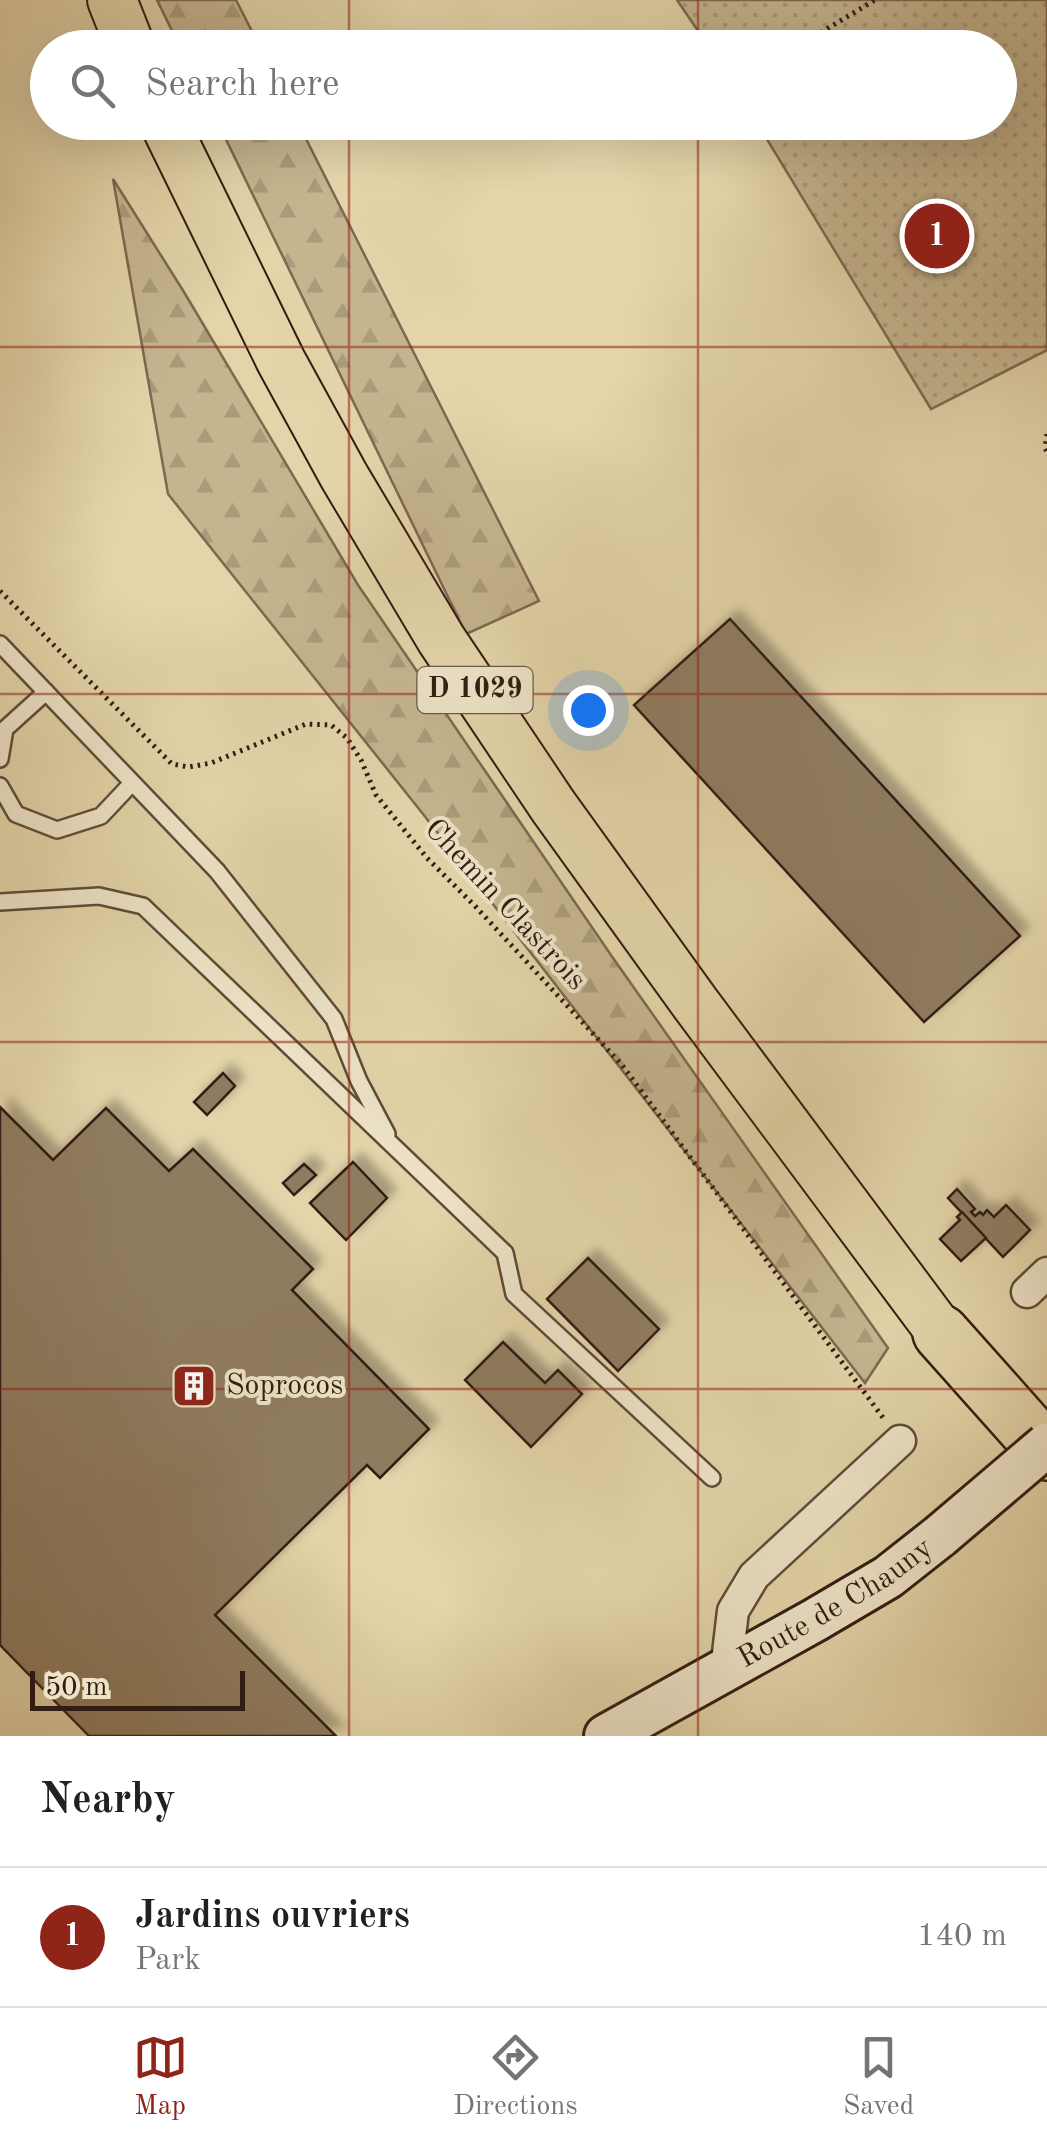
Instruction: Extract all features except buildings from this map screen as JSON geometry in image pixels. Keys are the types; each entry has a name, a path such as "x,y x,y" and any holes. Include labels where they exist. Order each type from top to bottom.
{"highway":[{"path":"941,1333 1047,1448"}],"main road":[{"path":"112,0 124,30"},
{"name":"D 1029","path":"173,140 281,361 440,639 553,806 695,1003 1047,1476"}],"street":[{"path":"726,1670 733,1611 754,1576 900,1441"},
{"name":"Route de Chauny","path":"606,1736 888,1576 1047,1448"}],"lane":[{"path":"3,652 216,871 334,1019 359,1080 394,1146"},
{"path":"0,758 5,729 46,692"},
{"path":"0,786 16,814 57,830 102,816 132,783"},
{"path":"0,902 99,896 143,906 505,1253 514,1294 712,1478"}],"path":[{"path":"825,30 875,0"},
{"path":"1047,434 1047,452"},
{"name":"Chemin Clastrois","path":"0,591 172,764 189,768 211,763 306,724 331,725 346,738 361,760 376,795 427,858 622,1065 900,1441"}],"green space":[{"path":"157,0 236,0 251,30 172,30"},
{"path":"677,0 1047,0 1047,350 931,409 767,140 1017,140 1017,30 697,30"},
{"path":"226,140 307,140 539,601 466,634"},
{"path":"113,179 358,585 613,958 888,1348 865,1383 423,814 168,494"}],"place":[{"name":"Jardins ouvriers","path":"937,236"},
{"name":"Soprocos","path":"194,1386"}]}
